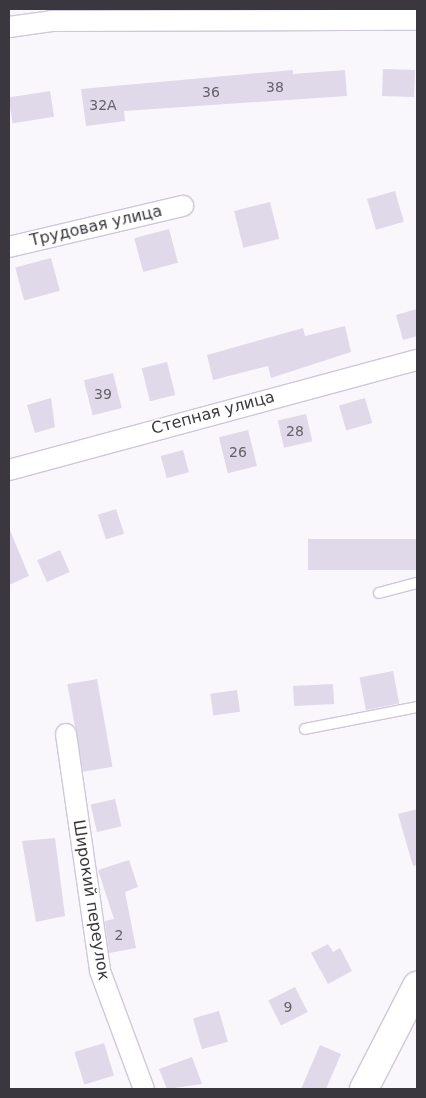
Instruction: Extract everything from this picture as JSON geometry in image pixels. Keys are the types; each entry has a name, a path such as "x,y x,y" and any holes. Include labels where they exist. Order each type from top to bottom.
{"main road":[{"path":"364,1089 417,986"}],"street":[{"path":"9,27 52,21 417,20"},
{"name":"Трудовая улица","path":"9,247 183,206"},
{"name":"Степная улица","path":"9,470 417,360"},
{"name":"Широкий переулок","path":"66,734 100,972 144,1089"}],"lane":[{"path":"379,593 417,583"},
{"path":"305,729 417,707"}],"building":[{"path":"383,69 415,70 414,97 382,96"},
{"path":"293,70 293,74 345,70 347,96 124,111 125,121 86,126 81,89"},
{"path":"50,91 54,117 13,123 9,97"},
{"path":"395,191 404,222 376,230 367,199"},
{"path":"270,202 279,239 243,248 234,211"},
{"path":"169,229 178,263 143,272 134,238"},
{"path":"51,258 60,291 24,300 15,268"},
{"path":"417,309 417,336 403,340 396,315"},
{"path":"345,326 351,352 271,378 268,366 213,380 207,355 303,328 305,336"},
{"path":"167,362 175,395 150,401 142,368"},
{"path":"113,373 122,408 93,415 84,380"},
{"path":"51,398 55,427 35,433 27,405"},
{"path":"365,398 372,423 346,430 339,405"},
{"path":"306,414 312,441 284,448 278,421"},
{"path":"248,430 257,466 228,473 219,437"},
{"path":"183,450 189,472 167,478 161,456"},
{"path":"116,509 124,534 106,540 98,515"},
{"path":"9,528 29,576 9,585"},
{"path":"308,539 417,539 417,570 308,570"},
{"path":"60,550 70,572 47,582 37,560"},
{"path":"393,671 399,703 366,710 360,677"},
{"path":"97,679 112,767 83,772 67,684"},
{"path":"333,684 334,704 294,706 293,686"},
{"path":"237,690 240,712 213,716 210,694"},
{"path":"115,799 121,826 97,832 91,805"},
{"path":"417,809 417,865 413,866 398,814"},
{"path":"55,838 65,916 36,922 22,841"},
{"path":"129,860 138,887 125,892 136,948 109,953 105,921 114,919 98,870"},
{"path":"328,944 333,952 340,948 352,971 328,984 311,953"},
{"path":"295,987 308,1012 281,1026 268,1001"},
{"path":"219,1011 228,1042 202,1049 193,1018"},
{"path":"104,1043 114,1076 84,1085 74,1052"},
{"path":"320,1045 341,1054 326,1089 301,1089"},
{"path":"192,1057 202,1084 167,1089 159,1069"}]}
